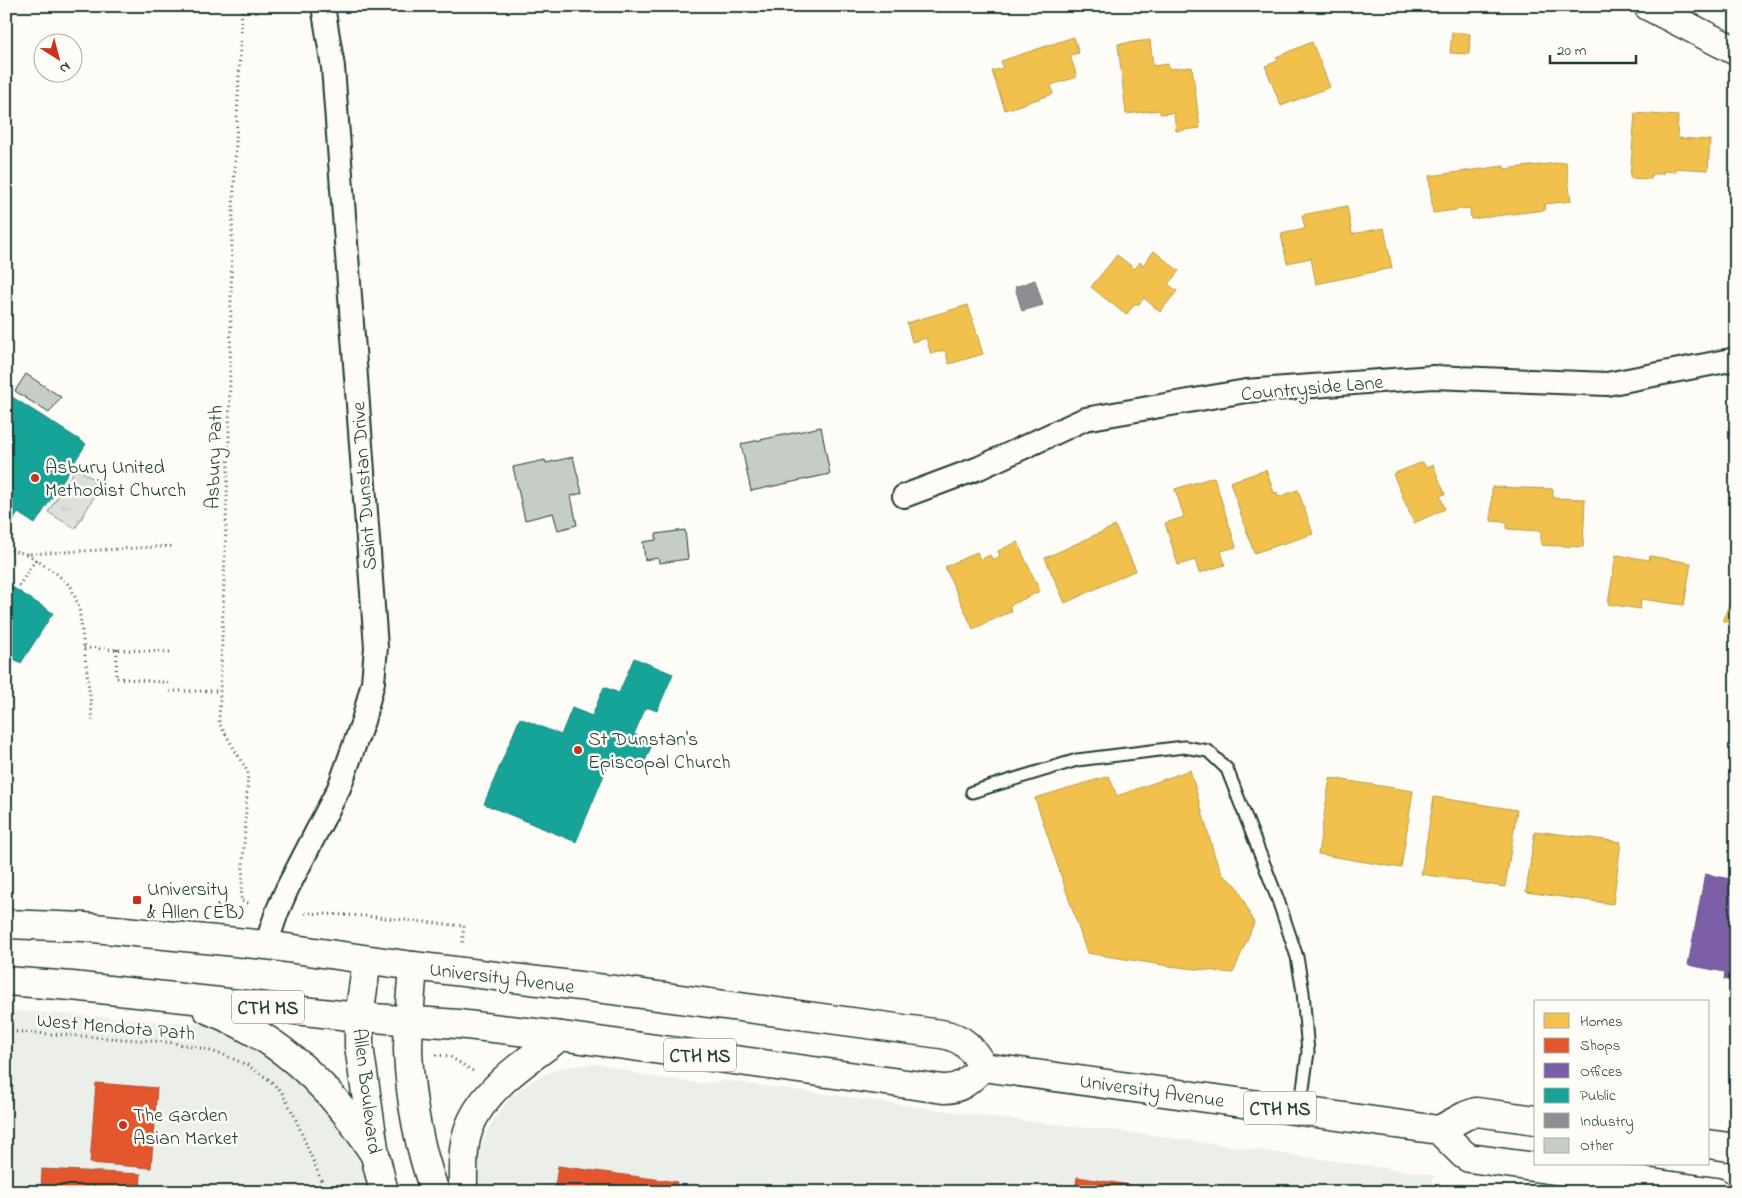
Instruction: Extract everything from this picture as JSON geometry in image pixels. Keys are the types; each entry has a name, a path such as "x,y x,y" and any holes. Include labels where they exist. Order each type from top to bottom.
{"main road":[{"path":"1648,6 1736,50"},
{"name":"University Avenue","path":"6,924 84,927 266,945 366,960 613,990 952,1036 969,1046 983,1067 1439,1130"},
{"name":"Allen Boulevard","path":"366,960 359,1017 359,1046 374,1155 384,1192"},
{"path":"413,966 408,1021 408,1052 413,1096 423,1152 435,1192"},
{"name":"CTH MS","path":"6,981 72,986 359,1017 458,1024 562,1036 943,1089 959,1087 970,1080 983,1067"},
{"path":"178,998 235,1020 282,1049 304,1068 344,1111 374,1155"},
{"path":"462,1192 466,1139 469,1128 478,1111 504,1081 562,1036"},
{"path":"1534,1120 1476,1112 1439,1130 1469,1158 1716,1192"},
{"path":"1710,1144 1736,1148"}],"street":[{"name":"Saint Dunstan Drive","path":"266,945 287,889 339,788 363,721 373,682 376,647 333,67 323,6"},
{"name":"Countryside Lane","path":"904,496 979,468 1085,419 1246,391 1433,377 1607,384 1736,360"}],"lane":[{"path":"972,792 1077,760 1184,747 1208,751 1227,769 1284,917 1297,957 1303,992 1308,1052 1300,1111"}],"path":[{"name":"Asbury Path","path":"241,901 248,772 219,723 229,431 232,233 242,6"},
{"path":"26,554 174,546"},
{"path":"6,548 36,559 56,573 71,587 79,607 93,721"},
{"path":"19,586 36,559"},
{"path":"84,648 170,652"},
{"path":"117,649 116,678 170,683"},
{"path":"170,691 220,691"},
{"path":"316,914 366,916 464,926"},
{"name":"West Mendota Path","path":"6,1031 167,1042 197,1047 224,1055 246,1065 268,1079 281,1091 294,1115 326,1192"},
{"path":"450,1056 474,1072"}],"shaded area":[{"path":"6,1010 188,1023 248,1031 330,1107 354,1149 374,1192 6,1192"},
{"path":"603,1064 642,1075 699,1083 728,1081 999,1118 1144,1134 1434,1175 1430,1192 477,1192 476,1169 481,1146 491,1124 510,1098 533,1080 559,1068"}],"green space":[{"path":"76,468 102,484 75,529 48,512"}],"building: Homes":[{"path":"1452,32 1470,34 1469,54 1450,53"},
{"path":"1074,37 1079,53 1070,55 1077,77 1051,85 1053,94 1005,110 992,71 1003,68 1001,61"},
{"path":"1150,40 1153,66 1168,64 1169,69 1192,67 1200,128 1176,131 1174,113 1160,114 1160,110 1126,114 1118,44"},
{"path":"1312,42 1330,87 1281,106 1265,66 1278,61 1276,57"},
{"path":"1635,113 1678,116 1677,138 1710,140 1708,170 1676,168 1675,172 1663,171 1663,174 1652,174 1651,179 1630,178"},
{"path":"1566,162 1571,201 1545,204 1545,210 1471,219 1470,208 1433,213 1429,176 1504,166 1504,169"},
{"path":"1347,206 1352,234 1384,228 1392,268 1316,284 1311,258 1287,263 1281,234 1305,229 1302,215"},
{"path":"1154,251 1179,271 1168,284 1177,291 1160,312 1144,298 1138,305 1136,303 1126,315 1091,287 1117,255 1135,269 1140,262 1143,265"},
{"path":"968,305 983,354 949,364 945,350 931,354 926,338 912,342 907,323"},
{"path":"1423,462 1426,468 1433,465 1445,494 1440,496 1445,509 1414,523 1393,474"},
{"path":"1266,470 1274,493 1277,492 1278,497 1298,490 1313,534 1254,553 1230,482"},
{"path":"1214,477 1236,547 1221,551 1225,565 1199,573 1195,560 1178,565 1165,523 1184,517 1175,489"},
{"path":"1492,487 1553,489 1553,498 1585,499 1583,547 1541,545 1541,531 1507,529 1507,522 1491,521"},
{"path":"1115,526 1136,570 1065,603 1045,558"},
{"path":"1017,542 1040,591 1009,606 1012,611 973,629 945,567 977,552 980,560 990,555 993,560 1000,556 998,551"},
{"path":"1616,555 1649,560 1650,556 1691,563 1684,605 1641,599 1640,609 1608,604"},
{"path":"1736,584 1736,625 1723,621"},
{"path":"1190,770 1215,857 1223,875 1237,886 1254,923 1233,973 1169,966 1087,953 1035,798 1109,776 1117,796"},
{"path":"1330,778 1413,791 1401,868 1318,854"},
{"path":"1434,797 1517,810 1505,887 1421,874"},
{"path":"1535,831 1621,842 1613,904 1526,892"}],"building: Shops":[{"name":"The Garden Asian Market","path":"96,1083 157,1088 151,1168 90,1163"},
{"path":"558,1166 677,1182 676,1192 554,1192"},
{"path":"42,1169 141,1174 140,1192 41,1192"},
{"path":"1077,1177 1176,1192 1075,1192"}],"building: Offices":[{"path":"1705,874 1736,880 1736,982 1724,979 1725,972 1688,965"}],"building: Public":[{"name":"Asbury United Methodist Church","path":"6,393 86,444 35,524 18,513 6,532"},
{"path":"6,583 53,613 21,663 14,659 6,671"},
{"name":"St Dunstan's Episcopal Church","path":"634,658 673,674 657,711 646,707 634,734 653,742 641,771 611,758 576,842 484,804 520,718 561,735 572,708 592,716 604,687 619,693"}],"building: Industry":[{"path":"1035,280 1043,305 1022,311 1015,287"}],"building: Other":[{"path":"26,374 61,397 49,413 15,391"},
{"path":"821,427 830,474 751,491 741,444"},
{"path":"573,457 582,493 571,496 577,525 558,530 553,513 525,520 513,467 545,460 546,463"},
{"path":"685,530 688,559 659,563 658,558 645,560 643,542 656,540 656,534"}],"place":[{"name":"Asbury United Methodist Church","path":"35,478"},
{"name":"St Dunstan's Episcopal Church","path":"578,750"},
{"name":"University & Allen (EB)","path":"137,900"},
{"name":"The Garden Asian Market","path":"123,1125"}]}
